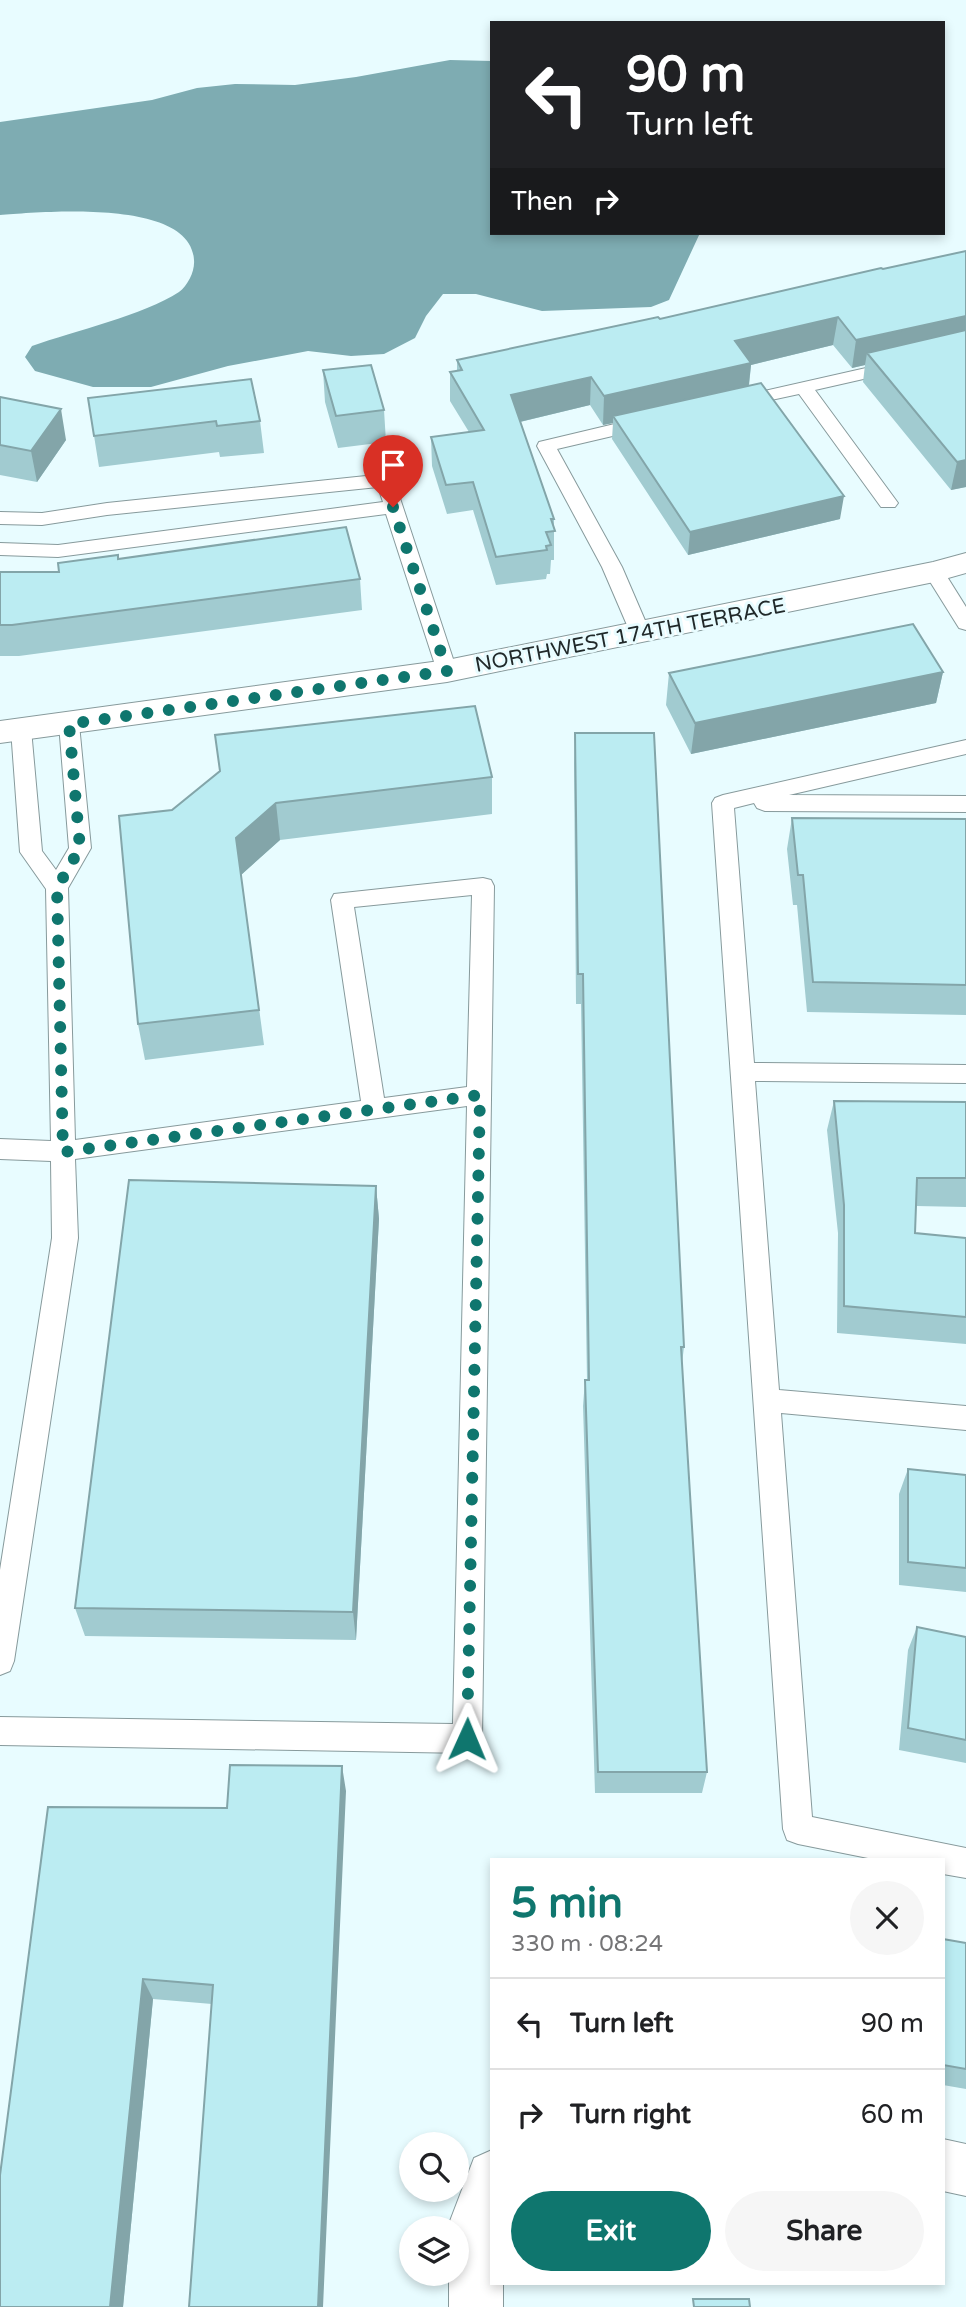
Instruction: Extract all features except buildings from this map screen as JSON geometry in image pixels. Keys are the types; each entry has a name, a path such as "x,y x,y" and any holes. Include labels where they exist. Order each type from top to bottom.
{"street":[{"name":"NORTHWEST 174TH TERRACE","path":"11,731 447,671 934,572 966,563"},
{"path":"945,2165 966,2170"},
{"path":"475,2307 476,2221 490,2182"}],"lane":[{"path":"722,406 912,363"},
{"path":"803,387 888,503"},
{"path":"640,632 612,567 546,446 668,418"},
{"path":"0,518 43,519 107,509 384,480 447,671"},
{"path":"0,549 58,551 393,507"},
{"path":"934,572 966,623"},
{"path":"0,1661 65,1238 57,888 80,848 69,724"},
{"path":"11,731 31,852 57,888"},
{"path":"723,803 966,747"},
{"path":"723,803 966,803"},
{"path":"723,803 798,1829 941,1858"},
{"path":"0,1731 467,1739 483,887 342,900 374,1109"},
{"path":"742,1072 966,1074"},
{"path":"0,1149 63,1152 480,1095"},
{"path":"766,1400 966,1418"},
{"path":"945,1859 966,1863"}],"water":[{"path":"450,60 490,61 490,235 699,235 669,300 651,307 542,311 476,294 443,294 426,316 415,338 384,354 351,356 308,351 228,366 151,387 93,387 35,371 25,357 32,346 128,315 164,300 185,286 192,273 194,260 187,240 168,226 142,218 112,213 79,212 0,215 0,122 152,100 197,88 235,84 295,85"}],"route":[{"path":"393,507 447,671 69,724 80,848 57,888 63,1152 480,1095 467,1739"}]}
